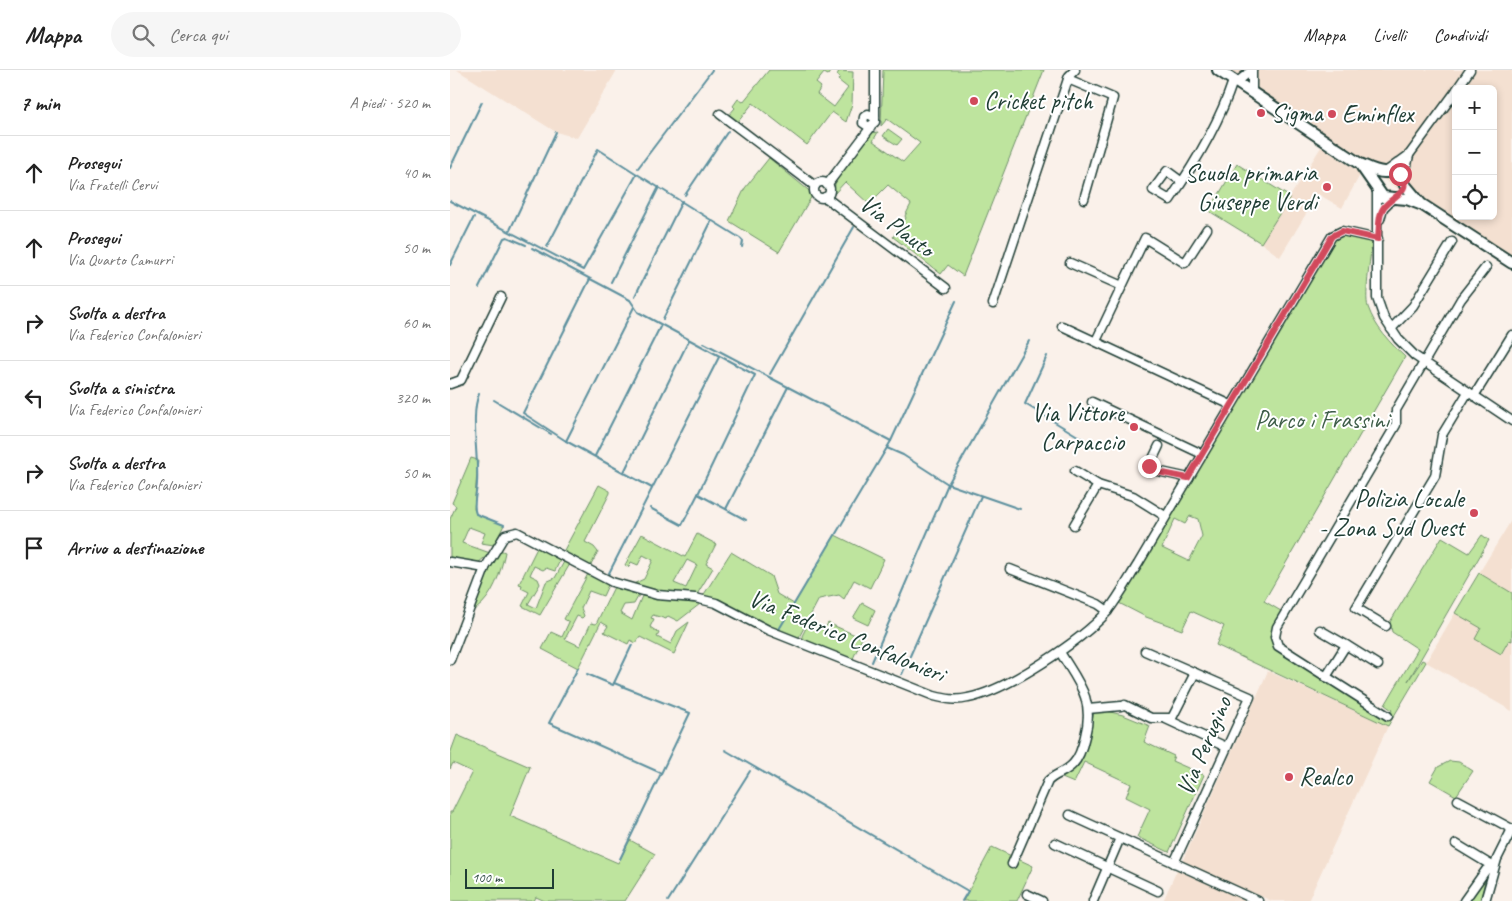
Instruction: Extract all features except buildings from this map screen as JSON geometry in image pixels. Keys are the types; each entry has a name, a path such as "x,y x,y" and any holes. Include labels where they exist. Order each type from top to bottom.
{"main road":[{"path":"1218,70 1360,164 1400,174 1404,183 1421,204"},
{"path":"1360,164 1383,197 1407,199 1421,204 1512,263"},
{"path":"1377,187 1378,177 1386,171"},
{"path":"1393,198 1403,192 1404,183"}],"street":[{"name":"Via Plauto","path":"825,197 829,192 828,185 857,145 867,126 874,124 875,70"},
{"path":"993,304 1068,79 1076,70"},
{"path":"1182,182 1196,162 1235,82 1252,70"},
{"path":"1252,70 1252,93"},
{"path":"1460,85 1468,74 1474,70"},
{"path":"1068,79 1113,98 1084,200"},
{"name":"Via Plauto","path":"867,126 862,120 866,115 874,92"},
{"path":"1386,171 1408,155 1452,95"},
{"name":"Via Plauto","path":"720,114 814,186 816,195 825,197 946,288"},
{"path":"866,115 872,115 875,118"},
{"path":"1404,183 1408,155"},
{"name":"Via Plauto","path":"814,186 821,182 828,185"},
{"path":"1377,187 1377,298 1381,312 1406,349 1512,421"},
{"path":"1378,235 1382,210 1393,198"},
{"path":"1096,341 1145,238 1185,263 1207,229"},
{"name":"Via Federico Confalonieri","path":"485,568 505,535 512,532 521,533 612,582 658,594 695,598 716,603 768,630 922,692 947,699 967,699 987,693 1060,652 1085,633 1108,611 1332,236 1342,231 1378,235"},
{"path":"1391,329 1413,306 1452,242"},
{"path":"1070,263 1122,286"},
{"path":"1388,716 1278,646 1276,637 1277,627 1396,425 1396,410 1461,299 1486,267"},
{"path":"450,384 460,380 501,297"},
{"path":"1062,326 1231,405"},
{"path":"1386,626 1356,608 1435,476 1442,434 1512,335"},
{"path":"1092,402 1202,454"},
{"path":"1159,446 1148,469 1188,478"},
{"path":"1075,472 1098,485 1133,496 1165,516"},
{"path":"1074,525 1098,485"},
{"path":"450,562 485,568 450,660"},
{"path":"1010,570 1098,604 1108,611"},
{"path":"1320,630 1378,665"},
{"path":"1326,677 1346,645"},
{"name":"Via Perugino","path":"1145,651 1250,697 1174,863"},
{"path":"1012,864 1048,781 1054,776 1063,774 1075,762 1088,725 1088,709 1084,689 1060,652"},
{"name":"Via Perugino","path":"1088,709 1123,705 1152,718 1172,718 1195,673"},
{"name":"Via Perugino","path":"1166,719 1224,746"},
{"path":"1458,800 1512,829 1494,868 1485,901"},
{"path":"1070,815 1258,901"},
{"path":"1093,901 1120,838"},
{"path":"1055,843 1158,891"},
{"path":"1456,844 1494,868"},
{"path":"1464,901 1486,870 1494,868"},
{"path":"1027,894 1042,901"}],"shaded area":[{"path":"457,70 617,70 577,138 556,132"},
{"path":"1218,70 1512,70 1512,263 1360,164"},
{"path":"1321,147 1361,173 1342,208 1318,194 1280,257 1261,243"},
{"path":"1512,519 1512,593 1479,573"},
{"path":"1455,613 1481,628 1476,639 1501,654 1510,640 1512,641 1512,711 1426,662"},
{"name":"Realco","path":"1268,671 1388,726 1308,901 1272,901 1182,862"},
{"path":"1177,870 1246,901 1163,901"}],"green space":[{"path":"769,70 831,70 828,75 824,73 816,83 821,87 817,94 834,107 848,88 838,80 840,77 837,75 839,71 853,72 852,104 846,122 832,112 807,145 753,103 737,123 728,116 735,108 733,106 738,99 743,102"},
{"path":"883,70 1044,70 963,276 948,265 941,274 893,237 906,218 905,216 911,204 888,185 869,204 845,182 834,194 838,178 871,133 878,132 873,141 903,162 920,143 887,119 881,126"},
{"path":"888,129 902,139 897,145 883,136"},
{"path":"769,158 813,194 779,252 729,221 745,188"},
{"path":"1237,164 1290,197 1261,243 1209,211"},
{"name":"Parco i Frassini","path":"1334,234 1373,237 1367,284 1368,307 1384,334 1405,357 1264,601 1286,614 1277,627 1278,646 1388,716 1392,710 1385,705 1418,649 1392,632 1390,622 1442,537 1469,553 1482,535 1489,540 1408,681 1422,660 1426,662 1388,726 1216,645 1224,626 1191,611 1182,630 1146,617 1115,601","holes":["1190,516 1198,519 1202,536 1189,561 1162,548 1175,519 1185,524"]},
{"path":"471,458 478,460 474,509 476,514 504,525 494,545 481,543 485,533 469,527 462,543 490,553 478,563 450,562 450,519 456,506 452,503"},
{"path":"599,485 610,491 610,493 585,542 594,547 598,552 590,567 563,552"},
{"path":"642,534 685,557 697,534 716,544 706,564 713,568 696,596 651,590 631,585 644,579 653,560 643,555 638,565 631,562 629,567 625,565","holes":["687,560 697,565 686,588 674,583"]},
{"path":"835,535 884,559 870,588 854,580 844,599 839,595 819,599 797,641 701,599 731,552 771,576 777,594 794,604"},
{"path":"538,546 561,558 555,571 546,568 543,570 534,566 530,575 538,579 540,584 528,604 536,608 546,582 555,578 565,560 570,564 540,615 522,606 529,592 521,588 522,585 519,584"},
{"path":"500,550 505,552 499,576 492,591 476,609 471,607 488,570"},
{"path":"589,572 609,583 603,596 589,591 581,608 584,616 582,618 577,616 565,639 580,646 591,623 596,624 614,587 639,595 634,604 624,605 620,613 632,620 642,596 700,604 678,621 668,616 666,619 653,615 651,618 654,619 650,627 659,633 657,637 671,644 677,631 689,622 674,654 640,637 636,643 630,640 628,644 604,632 608,626 601,622 578,668 542,649 551,632 562,637 569,622 564,619"},
{"path":"1479,573 1512,593 1512,641 1509,640 1501,654 1475,639 1481,628 1455,613"},
{"path":"862,603 875,610 868,625 853,618"},
{"path":"809,622 824,630 828,623 862,638 852,661 804,641 802,636"},
{"path":"1106,711 1123,715 1150,726 1144,742 1174,756 1172,761 1204,775 1169,852 1137,837 1150,809 1126,797 1131,784 1084,762 1074,783 1062,778 1073,770 1086,747 1094,712"},
{"path":"457,735 530,767 510,816 618,863 630,840 655,854 625,901 545,901 536,897 534,901 450,901 450,812 452,812 472,772 453,763 450,769 450,754"},
{"path":"1450,761 1459,762 1473,771 1456,796 1430,781 1438,767"},
{"path":"992,847 1033,866 1017,901 963,901"},
{"path":"1487,873 1480,901 1469,901"}],"waterway":[{"path":"638,168 712,70"},
{"path":"450,168 482,102"},
{"path":"685,195 728,131"},
{"path":"510,230 556,132"},
{"path":"547,247 598,149 637,174"},
{"path":"450,201 583,270 637,174 740,238 743,241 742,247"},
{"path":"611,282 659,187"},
{"path":"635,296 682,201"},
{"path":"450,265 474,217"},
{"path":"663,319 712,220"},
{"path":"770,374 854,227"},
{"path":"479,288 504,238 507,237 526,245"},
{"path":"532,248 630,300 638,312 755,375 698,494 746,520"},
{"path":"590,279 523,413 566,441 652,488"},
{"path":"778,631 891,441 956,301"},
{"path":"566,441 634,307"},
{"path":"595,456 661,325"},
{"path":"624,472 689,340"},
{"path":"887,448 903,455 948,484 1029,341"},
{"path":"704,343 891,441"},
{"path":"1047,356 1025,404 1086,441"},
{"path":"607,577 719,357"},
{"path":"726,509 788,387"},
{"path":"479,394 475,413 477,473 475,510 476,514 504,525"},
{"path":"494,400 551,434"},
{"path":"872,662 948,484 1020,509"},
{"path":"650,508 682,525 698,494"},
{"path":"902,674 981,496"},
{"path":"620,859 690,713 614,683 632,645"},
{"path":"578,668 549,723 661,773"},
{"path":"587,674 613,685 614,683"},
{"path":"725,750 968,891 962,901"},
{"path":"668,901 750,771"}],"place":[{"name":"Cricket pitch","path":"974,101"},
{"name":"Sigma","path":"1261,113"},
{"name":"Eminflex","path":"1332,114"},
{"name":"Scuola primaria Giuseppe Verdi","path":"1327,187"},
{"name":"Via Vittore Carpaccio","path":"1134,427"},
{"name":"Polizia Locale - Zona Sud Ovest","path":"1474,513"},
{"name":"Realco","path":"1289,777"}],"route":[{"path":"1149,466 1148,469 1153,471 1188,478 1332,236 1336,232 1342,231 1378,239 1383,208 1403,192 1405,185 1400,174"}]}
